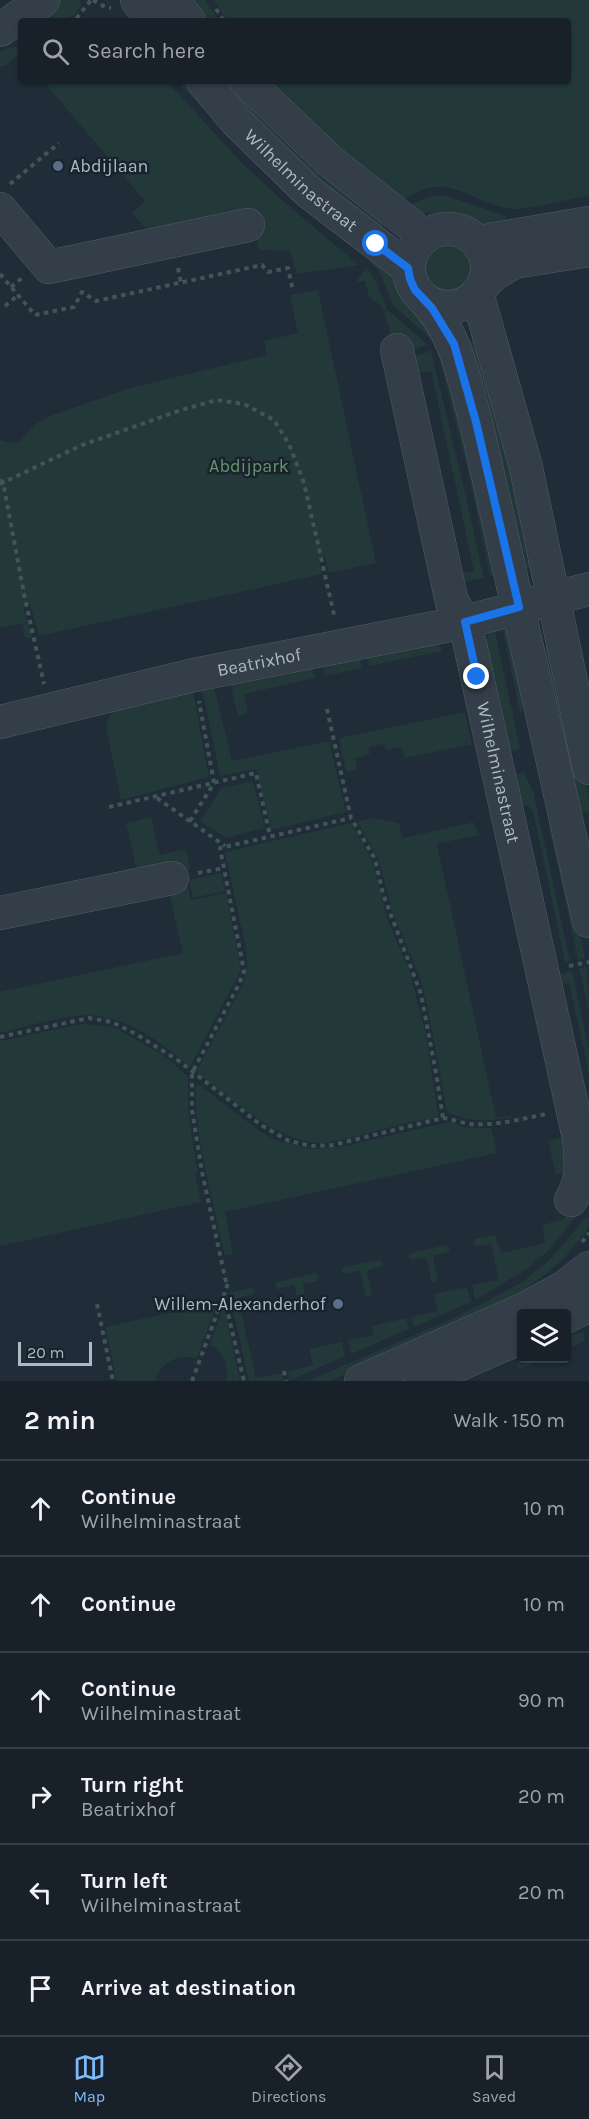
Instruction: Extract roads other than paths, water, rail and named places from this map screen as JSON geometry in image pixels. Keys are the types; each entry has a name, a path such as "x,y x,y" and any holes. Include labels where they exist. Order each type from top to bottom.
{"street":[{"path":"0,30 43,0"},
{"path":"172,0 187,18"},
{"path":"125,4 148,18"},
{"name":"Wilhelminastraat","path":"205,84 236,121 310,193 415,253"},
{"name":"Wilhelminastraat","path":"249,84 331,162 412,226 415,253"},
{"path":"4,197 49,267 248,225"},
{"path":"480,247 489,240 589,223"},
{"path":"589,768 526,467 480,289 486,268 485,257 480,247 468,235 453,229 436,231 415,253 412,284 432,308 454,344 476,422 589,921"},
{"path":"423,298 433,304 451,307 469,301 494,274 514,262 589,250"},
{"name":"Wilhelminastraat","path":"397,350 452,602 465,622 579,1138 582,1171 578,1188 571,1200"},
{"name":"Beatrixhof","path":"0,722 194,675 465,622 589,589"},
{"path":"0,913 172,878"},
{"path":"361,1381 527,1308 565,1287 589,1268"},
{"path":"571,1315 589,1305"},
{"path":"422,1381 517,1340"}],"place":[{"name":"Abdijlaan","path":"58,166"},
{"name":"Willem-Alexanderhof","path":"338,1304"}],"park label":[{"name":"Abdijpark","path":"249,466"}]}
